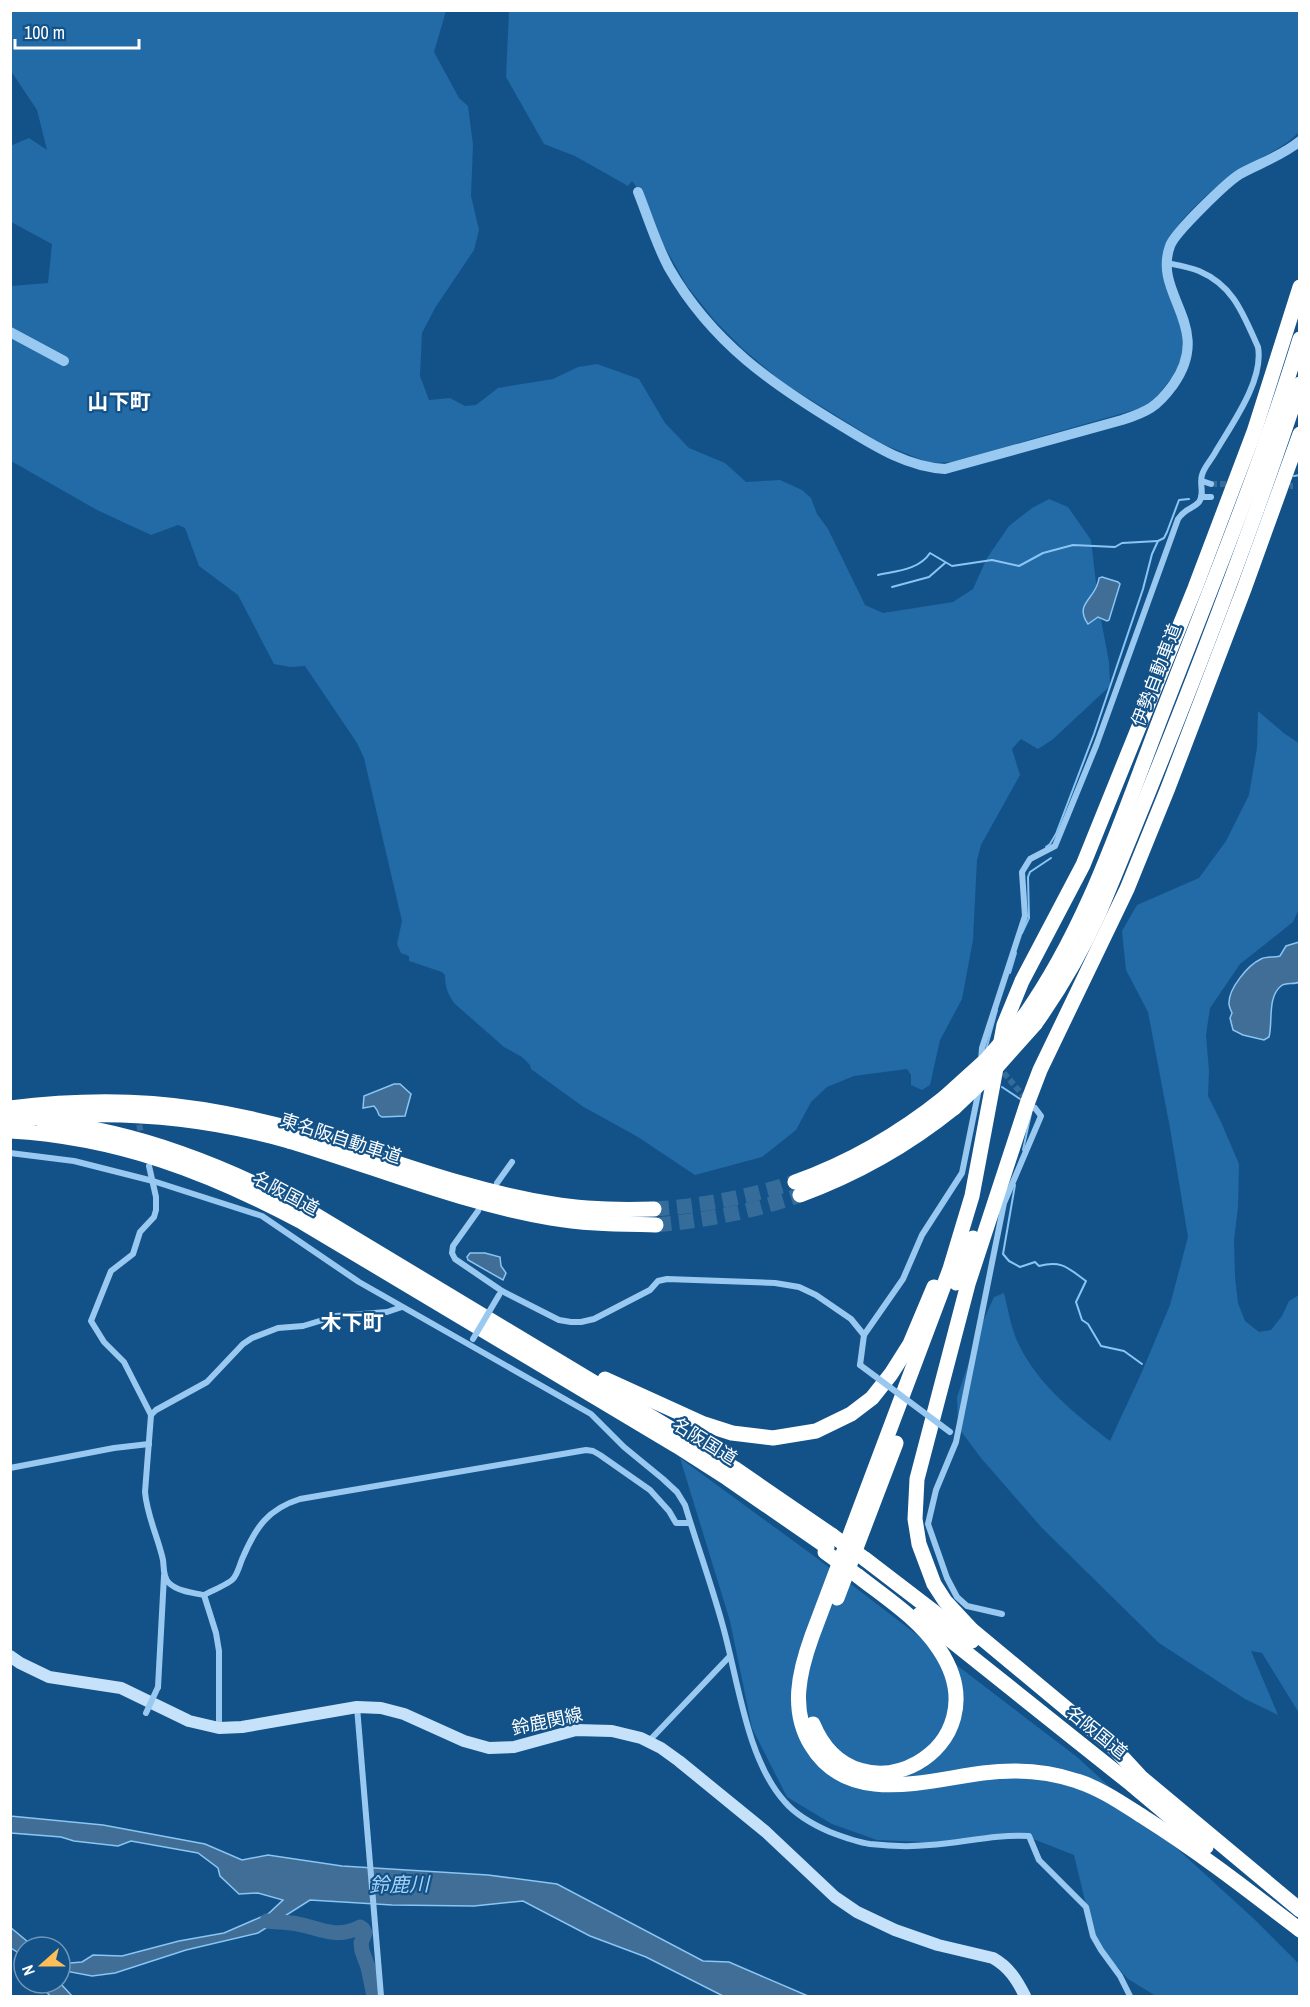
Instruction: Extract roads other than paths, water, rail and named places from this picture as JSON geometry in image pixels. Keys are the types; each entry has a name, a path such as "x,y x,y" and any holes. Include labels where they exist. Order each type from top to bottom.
{"highway":[{"path":"1299,287 1254,432 1137,732 1083,865 1014,998 1005,1025 972,1196 950,1269 805,1654 798,1692 802,1727 813,1748 827,1763 842,1773 863,1782 896,1786 983,1773 1015,1771 1060,1776 1101,1790 1178,1838 1299,1928"},
{"name":"伊勢自動車道","path":"1030,1019 1070,943 1097,882 1272,425 1299,339"},
{"name":"伊勢自動車道","path":"1030,1019 1069,973 1085,944 1102,904 1224,596 1284,432 1299,384"},
{"path":"861,1569 931,1639 945,1659 953,1682 955,1712 948,1733 928,1757 900,1771 877,1774 849,1766 833,1755 820,1739 811,1721 808,1700 811,1674 819,1645 1008,1148 1040,1070 1109,928 1168,788 1248,578 1299,434"},
{"path":"797,1189 950,1102 987,1059 1030,1019"},
{"name":"東名阪自動車道","path":"10,1108 80,1101 157,1103 228,1113 291,1135 523,1199 655,1217"},
{"name":"東名阪自動車道","path":"10,1120 80,1115 154,1115 291,1135"},
{"name":"名阪国道","path":"10,1120 61,1123 133,1137 234,1173 309,1211 734,1468 828,1545"},
{"path":"1018,1128 1013,1151 995,1198 968,1284 922,1457 915,1499 919,1544 934,1584 958,1616 1114,1748 1139,1775"},
{"name":"名阪国道","path":"10,1131 61,1136 127,1149 196,1172 240,1190 302,1222 727,1478 828,1545 1025,1683 1139,1775 1299,1910"},
{"path":"529,1344 651,1401 704,1424 732,1433 756,1438 773,1438 816,1431 851,1414 872,1398 905,1352 948,1251 982,1149"},
{"name":"名阪国道","path":"861,1569 1105,1763 1299,1928"}],"main road":[{"name":"鈴鹿関線","path":"10,1656 49,1677 121,1688 189,1721 219,1728 242,1727 357,1707 381,1708 404,1714 464,1741 489,1748 514,1747 560,1733 594,1729 628,1734 649,1741 679,1761 724,1797 766,1832 835,1897 857,1912 895,1930 938,1945 993,1958 1013,1975 1025,1996"}],"street":[{"path":"638,192 669,267 685,292 737,354 776,384 880,449 929,468 954,467 1148,411 1181,373 1188,347 1186,327 1169,282 1167,262 1170,246 1176,234 1238,175 1279,155 1299,141"},
{"path":"950,1432 860,1365 864,1335 903,1279 922,1235 962,1173 979,1098 984,1050 1025,916 1022,872 1030,859 1055,846 1096,746 1178,519 1183,512 1198,503 1201,497 1201,476 1249,394 1263,355 1238,303 1220,282 1198,271 1167,262"},
{"path":"10,332 64,361"},
{"path":"1202,481 1211,484"},
{"path":"1201,497 1211,497"},
{"path":"1002,1614 967,1606 957,1597 947,1578 927,1524 936,1490 956,1442 1004,1203 1041,1116 1035,1108"},
{"path":"10,1153 74,1161 153,1181 262,1216 359,1282 402,1307 472,1342 591,1414 624,1447 677,1492 685,1505 722,1623 752,1740 773,1787 786,1803 798,1814 828,1831 870,1844 930,1845 991,1836 1029,1836 1039,1860 1086,1907 1094,1936 1130,1996"},
{"path":"497,1183 512,1162"},
{"path":"149,1166 156,1197 154,1217 140,1232 133,1254 111,1271 91,1321 104,1342 124,1362 151,1415 146,1503 169,1584 204,1595 233,1580 251,1538 273,1512 288,1503 334,1492 586,1450 600,1455 650,1490 676,1523 690,1523"},
{"path":"478,1211 453,1246 452,1252 460,1264 501,1293 558,1320 581,1322 594,1319 650,1290 658,1281 667,1279 775,1282 799,1287 816,1295 851,1319 864,1335"},
{"path":"472,1342 501,1293"},
{"path":"151,1415 156,1410 207,1383 252,1338 278,1328 303,1326 336,1316 387,1311 402,1307"},
{"path":"10,1468 114,1448 149,1444"},
{"path":"147,1713 159,1687 165,1572"},
{"path":"204,1595 219,1651 219,1728"},
{"path":"649,1741 730,1656"},
{"path":"357,1707 381,1996"}],"water":[{"path":"1099,578 1120,584 1109,620 1098,617 1088,624 1084,617 1084,606"},
{"path":"1299,942 1299,982 1283,985 1277,991 1272,1003 1269,1037 1264,1040 1233,1030 1229,1005 1232,991 1240,978 1256,962 1263,958 1280,956 1286,946"},
{"path":"394,1084 400,1084 411,1094 405,1116 382,1117 374,1106 363,1108 364,1096"},
{"path":"470,1253 485,1253 500,1257 501,1266 506,1273 503,1280 468,1260"},
{"name":"鈴鹿川","path":"10,1816 103,1825 205,1844 242,1860 268,1855 342,1866 488,1875 557,1884 703,1961 729,1962 808,1996 723,1996 646,1957 590,1936 523,1901 474,1906 392,1905 310,1900 258,1933 186,1950 115,1973 92,1976 72,1972 72,1963 82,1962 93,1955 122,1956 179,1941 224,1933 268,1914 283,1900 258,1893 239,1894 220,1876 218,1868 198,1853 131,1841 118,1846 74,1841 61,1837 11,1833"},
{"path":"10,1927 20,1935 12,1935 11,1948"}],"waterway":[{"path":"1294,476 1300,475"},
{"path":"1046,847 1056,834 1094,734 1143,589 1152,554 1158,541 1164,538 1179,500 1189,499"},
{"path":"878,575 913,566 920,563 930,553 952,566 992,560 1019,566 1043,553 1073,545 1115,547 1122,543 1158,541"},
{"path":"892,587 929,577 945,563"},
{"path":"1022,933 1029,918 1028,877 1030,872 1051,858"},
{"path":"1010,973 1016,953"},
{"path":"986,1050 997,1010"},
{"path":"1002,1087 1020,1099"},
{"path":"1023,1150 1032,1109"},
{"path":"1015,1185 1003,1254 1009,1261 1020,1267 1035,1262 1039,1266 1047,1264 1064,1266 1086,1281 1076,1302 1082,1320 1088,1324 1101,1346 1124,1351 1142,1364"},
{"path":"267,1921 300,1924 342,1933 360,1927 363,1929 365,1933 361,1943 362,1951 374,1996"}],"tunnel":[{"path":"1211,484 1232,484"},
{"path":"1281,486 1293,486"},
{"path":"998,1066 1026,1099"},
{"path":"137,1116 143,1141"},
{"path":"654,1209 725,1200 795,1182"},
{"path":"656,1225 729,1214 800,1195"}],"district":[{"name":"山下町","path":"119,401"},
{"name":"木下町","path":"352,1322"}]}
